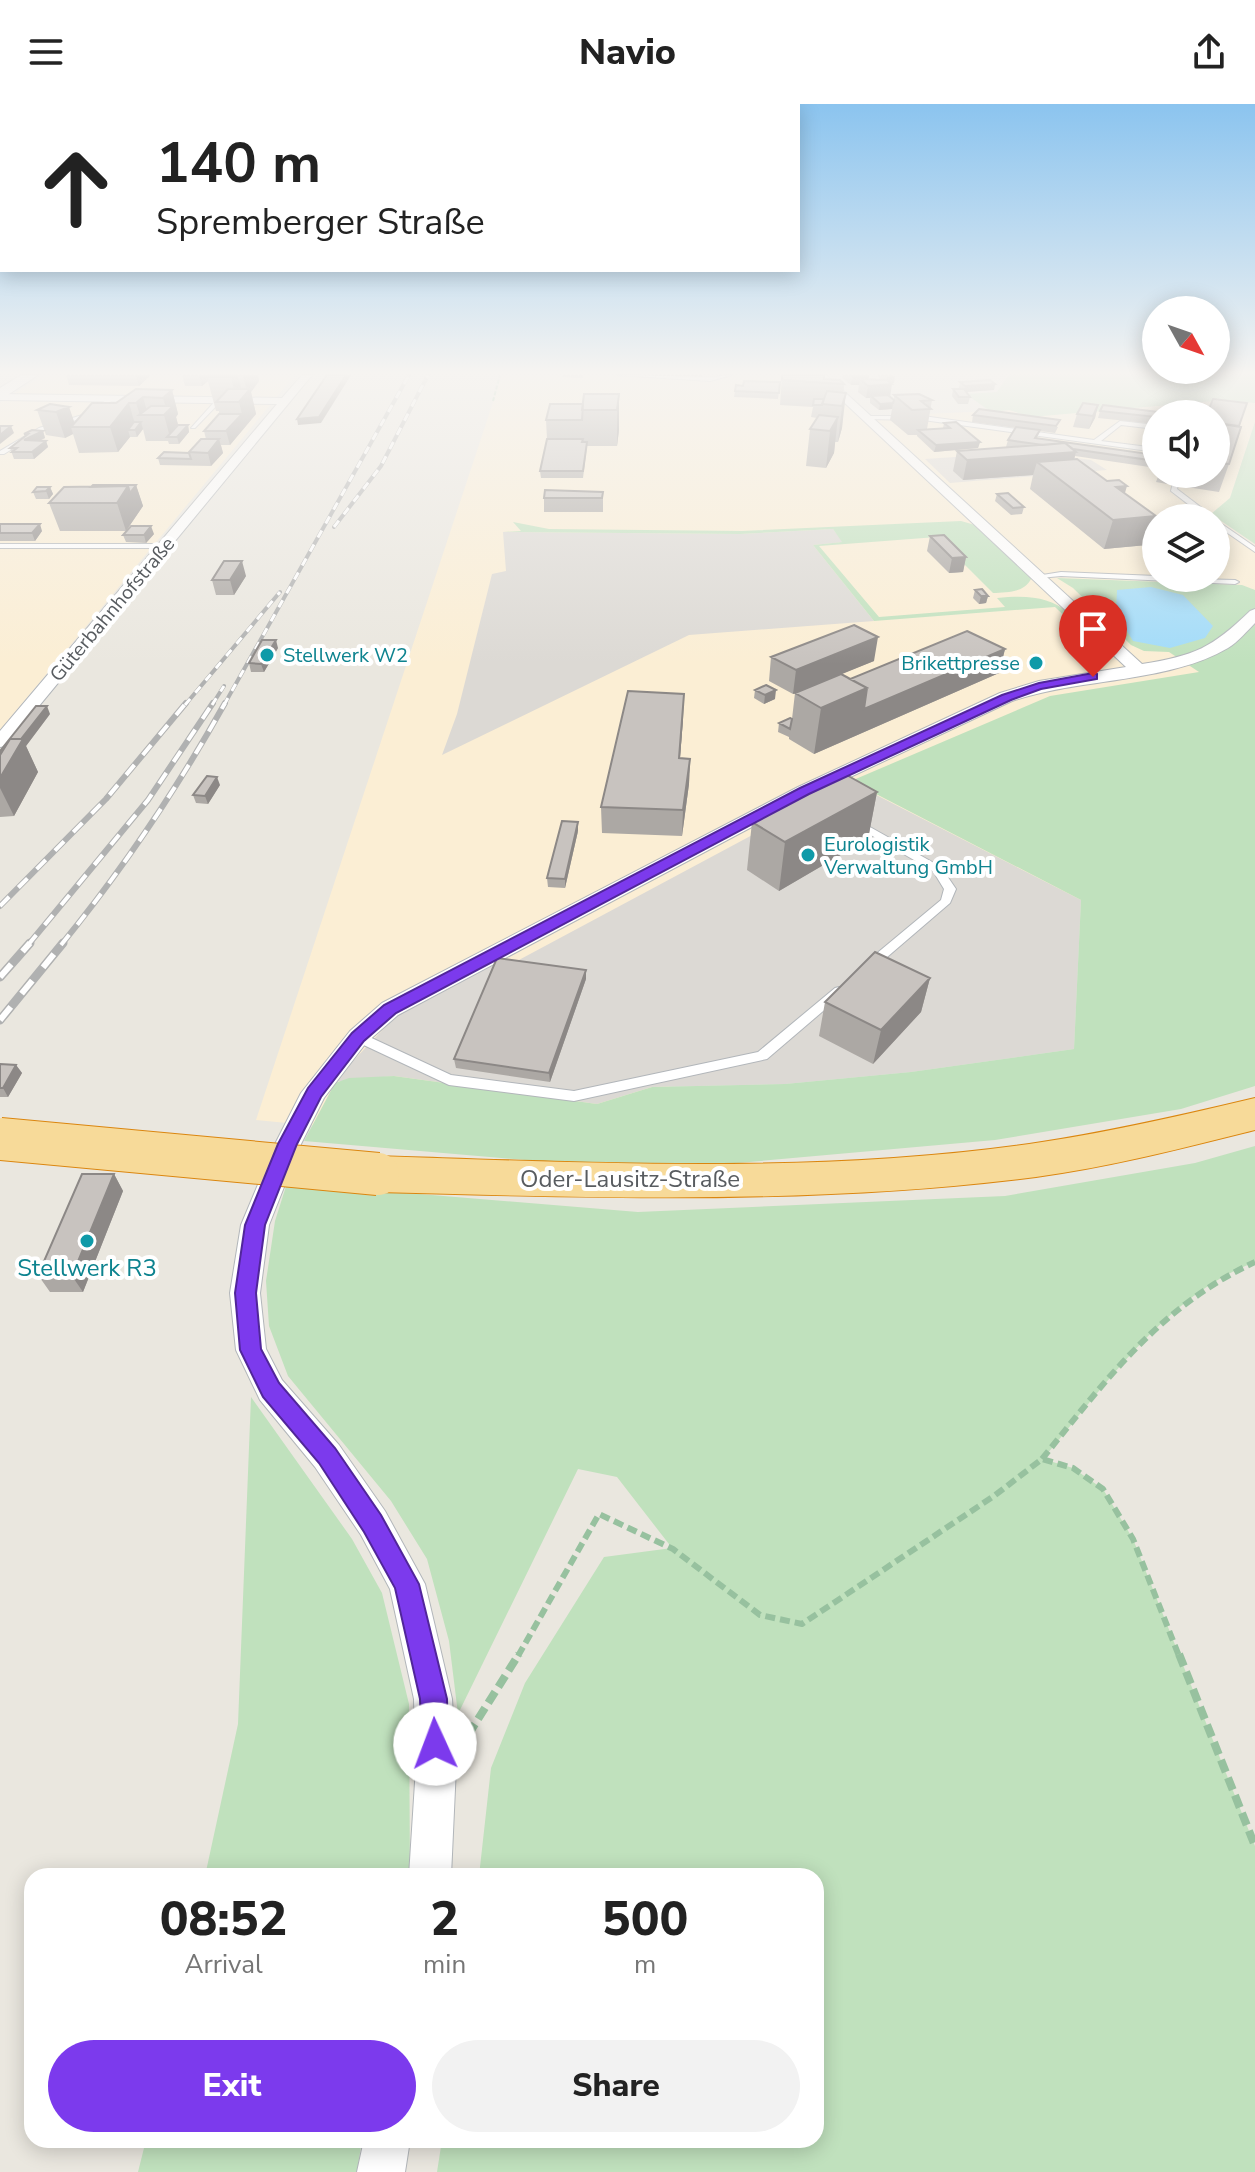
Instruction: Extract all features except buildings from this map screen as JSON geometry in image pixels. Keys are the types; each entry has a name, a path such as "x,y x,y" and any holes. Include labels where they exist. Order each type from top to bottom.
{"highway":[{"name":"Oder-Lausitz-Straße","path":"0,1139 378,1174 652,1183 888,1175 1037,1161 1145,1142 1255,1114"}],"street":[{"name":"Güterbahnhofstraße","path":"0,742 227,472"},
{"path":"925,472 1138,669"},
{"path":"430,1868 436,1767 433,1699 407,1584 373,1523 327,1456 271,1390 251,1350 245,1293 255,1225 279,1164 314,1093 358,1037 390,1009 1006,697 1039,686 1173,664 1203,655 1226,643 1255,614"},
{"path":"381,2172 386,2148"}],"lane":[{"path":"1174,488 1192,504"},
{"path":"1230,532 1255,550"},
{"path":"0,546 165,546"},
{"path":"1040,576 1061,574 1235,582"},
{"path":"358,1037 449,1080 574,1096 762,1056 936,911 949,895 947,882 937,869 845,815"}],"path":[{"path":"436,1767 459,1748 505,1679 599,1514 673,1549 760,1615 802,1624 994,1496 1042,1459 1126,1358 1165,1317 1236,1269 1255,1262"},
{"path":"1042,1459 1073,1468 1103,1489 1133,1539 1255,1846"}],"shaded area":[{"path":"0,472 215,472 0,730"},
{"path":"470,472 1142,472 1142,488 1230,488 1230,472 1239,472 1230,498 1223,504 1142,504 1142,592 1230,592 1230,527 1255,545 1255,593 1183,662 1201,672 1255,822 536,1147 256,1120"},
{"path":"938,472 1089,472 950,483"},
{"path":"833,529 843,542 813,545 874,621 689,635 442,755 457,714 492,574 506,571 503,532 740,534"},
{"path":"851,782 1081,900 1074,1049 911,1072 785,1084 652,1087 597,1104 394,1076 333,1082 392,1020 428,995 497,957 517,961"}],"green space":[{"path":"1239,472 1255,472 1255,544 1230,527 1230,504 1223,504 1230,498"},
{"path":"961,521 975,525 1028,573 1031,579 1028,584 1015,591 993,593 937,537 819,546 879,617 1005,607 997,598 1035,598 1049,601 1073,615 1110,652 1109,659 1055,607 874,621 813,545 842,542 833,529 740,534 503,532 521,531 513,522 549,529 742,531"},
{"path":"1057,578 1142,581 1142,592 1230,592 1230,585 1255,590 1255,1086 1181,1109 995,1140 727,1164 571,1164 304,1141 335,1083 349,1078 394,1076 597,1104 652,1087 785,1084 911,1072 1074,1049 1081,900 851,781 1050,696 1199,672 1169,652 1144,651 1131,645 1073,588"},
{"path":"1255,1146 1255,1262 1223,1277 1165,1320 1113,1375 1043,1459 1073,1468 1103,1489 1133,1539 1255,1846 1255,2172 437,2172 441,2148 824,2148 824,1868 480,1868 491,1768 525,1683 604,1557 672,1548 617,1477 578,1469 458,1714 449,1641 427,1559 391,1501 288,1376 269,1326 266,1281 275,1221 287,1183 638,1212 1005,1196 1195,1163"},
{"path":"251,1397 352,1539 382,1593 409,1704 410,1868 207,1868 238,1724"},
{"path":"144,2148 361,2148 357,2172 138,2172"}],"water":[{"path":"1142,588 1142,592 1183,595 1213,626 1205,638 1170,648 1133,641 1116,613 1117,590"}],"railway":[{"path":"224,705 355,472"},
{"path":"334,527 377,472"},
{"path":"185,705 280,592"},
{"path":"212,705 224,686"},
{"path":"0,906 106,799 186,703"},
{"path":"28,945 148,800 213,703"},
{"path":"61,945 148,828 225,703"},
{"path":"0,977 30,943"},
{"path":"0,1020 63,943"}],"place":[{"name":"Stellwerk W2","path":"267,655"},
{"name":"Brikettpresse","path":"1036,663"},
{"name":"Eurologistik Verwaltung GmbH","path":"808,855"},
{"name":"Stellwerk R3","path":"87,1241"}],"route":[{"path":"435,1744 433,1699 407,1584 373,1523 327,1456 271,1390 251,1350 245,1293 255,1225 288,1144 314,1093 358,1037 390,1009 805,791 1006,697 1039,686 1093,677"}]}
